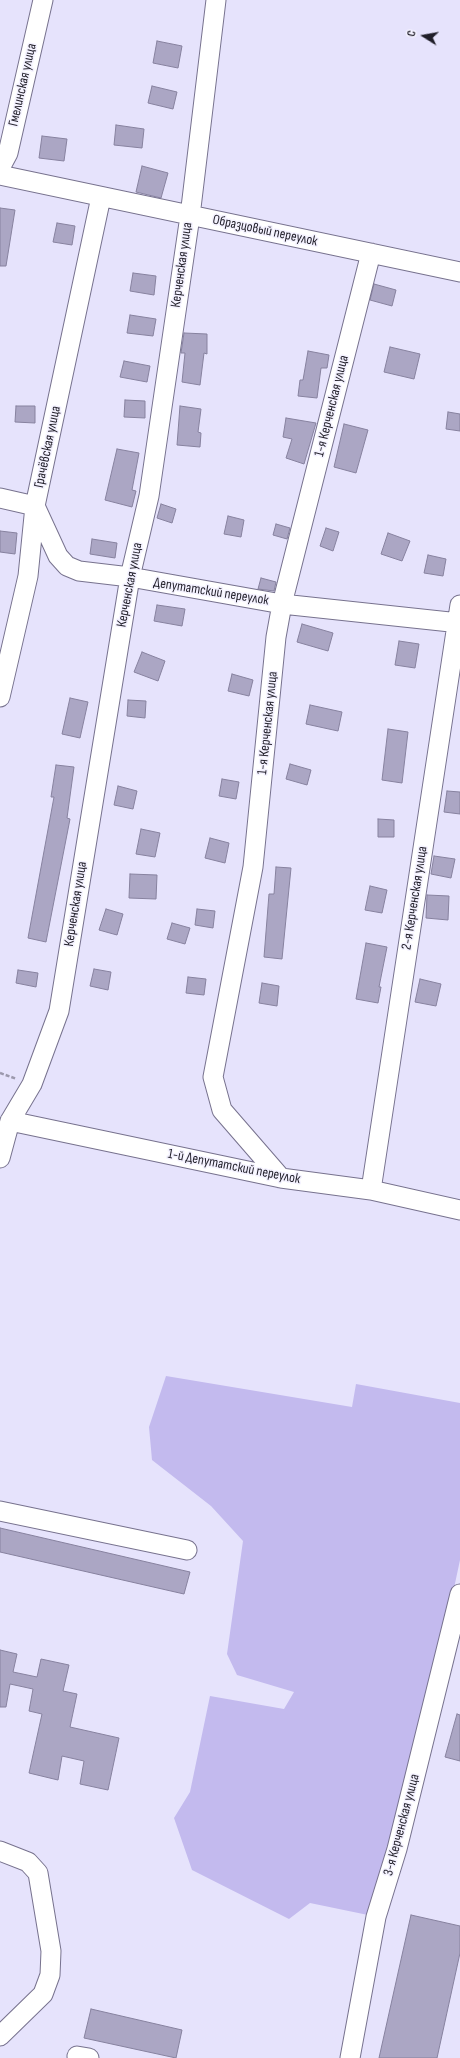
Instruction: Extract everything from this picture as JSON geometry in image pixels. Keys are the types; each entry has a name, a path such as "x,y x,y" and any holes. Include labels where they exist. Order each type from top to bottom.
{"street":[{"name":"Гмелинская улица","path":"0,168 8,153 43,0"},
{"name":"Керченская улица","path":"0,1158 10,1121 32,1084 59,1011 130,577 149,496 190,216 216,0"},
{"name":"Образцовый переулок","path":"0,175 460,272"},
{"name":"Грачёвская улица","path":"0,697 28,576 35,506 102,197"},
{"name":"1-я Керченская улица","path":"281,1178 222,1110 213,1077 253,867 276,637 282,604 371,253"},
{"path":"0,498 35,506"},
{"name":"Депутатский переулок","path":"35,506 58,556 67,566 78,571 130,577 282,604 459,617"},
{"name":"2-я Керченская улица","path":"371,1190 459,617"},
{"name":"1-й Депутатский переулок","path":"10,1121 281,1178 371,1190 460,1210"},
{"path":"0,1511 187,1550"},
{"name":"3-я Керченская улица","path":"350,2058 376,1917 398,1849 460,1594"},
{"path":"0,1851 28,1862 38,1873 50,1951 50,1975 43,1994 0,2036"}],"shaded area":[{"path":"166,1376 352,1407 356,1384 460,1403 460,1560 395,1865 368,1915 310,1903 289,1919 192,1870 174,1818 190,1792 210,1696 284,1709 294,1692 237,1675 227,1654 243,1541 211,1506 152,1460 149,1427"}],"building":[{"path":"157,41 182,46 178,68 153,63"},
{"path":"152,86 177,92 173,109 148,103"},
{"path":"116,125 144,129 142,148 114,145"},
{"path":"42,136 67,139 64,161 39,158"},
{"path":"142,166 168,173 161,198 136,192"},
{"path":"0,208 15,210 6,266 0,266"},
{"path":"57,223 75,226 72,245 53,242"},
{"path":"133,273 156,276 154,295 130,291"},
{"path":"374,284 396,290 392,306 370,300"},
{"path":"130,315 156,319 153,336 127,333"},
{"path":"184,333 207,334 207,354 204,353 200,385 182,382 185,353 181,353"},
{"path":"390,347 420,354 414,379 384,372"},
{"path":"308,351 329,355 327,368 321,368 317,398 298,396 300,380 303,380"},
{"path":"124,361 150,366 147,382 120,377"},
{"path":"125,400 145,401 145,418 124,417"},
{"path":"16,406 35,406 35,423 15,422"},
{"path":"180,406 201,409 198,432 201,433 200,447 177,445"},
{"path":"448,412 460,414 460,431 446,429"},
{"path":"286,418 316,423 304,464 286,458 292,439 283,437"},
{"path":"344,424 368,430 356,473 334,467"},
{"path":"117,449 139,453 132,490 136,491 132,507 105,500"},
{"path":"161,504 176,509 172,523 157,518"},
{"path":"228,516 244,520 241,537 224,534"},
{"path":"276,524 290,528 287,539 273,535"},
{"path":"326,528 339,532 333,551 320,546"},
{"path":"0,531 17,533 15,554 0,552"},
{"path":"388,533 410,541 402,561 381,554"},
{"path":"92,539 117,543 115,558 90,554"},
{"path":"428,555 446,559 443,576 424,573"},
{"path":"261,578 276,582 274,591 258,589"},
{"path":"157,605 185,609 182,626 154,621"},
{"path":"302,624 333,633 328,651 297,642"},
{"path":"399,641 419,644 415,668 395,665"},
{"path":"142,652 165,661 158,681 134,672"},
{"path":"232,674 253,680 249,696 228,691"},
{"path":"70,698 88,702 80,738 62,734"},
{"path":"128,700 146,701 145,718 127,716"},
{"path":"310,705 342,712 338,731 306,724"},
{"path":"388,729 408,732 402,783 382,780"},
{"path":"290,764 311,770 307,785 286,779"},
{"path":"56,765 74,767 67,818 70,819 46,942 28,938 54,797 51,797"},
{"path":"222,779 239,782 236,799 219,796"},
{"path":"118,786 137,791 133,809 114,805"},
{"path":"447,791 460,792 460,814 444,812"},
{"path":"378,819 394,820 394,837 378,837"},
{"path":"141,829 160,833 155,857 136,854"},
{"path":"210,838 229,843 225,863 205,858"},
{"path":"434,856 455,859 451,878 431,874"},
{"path":"276,867 291,868 282,959 264,957 269,894 274,894"},
{"path":"130,874 157,875 156,899 129,898"},
{"path":"370,886 387,890 382,913 365,910"},
{"path":"427,895 449,896 448,920 426,918"},
{"path":"106,909 123,914 117,935 99,930"},
{"path":"197,909 215,911 213,928 195,925"},
{"path":"172,923 190,928 185,944 167,939"},
{"path":"366,943 387,947 379,987 381,987 378,1003 356,999"},
{"path":"94,969 111,972 108,990 90,986"},
{"path":"18,970 38,973 36,987 16,983"},
{"path":"188,977 206,979 204,995 186,993"},
{"path":"420,979 441,984 436,1006 415,1002"},
{"path":"262,983 279,986 277,1006 259,1003"},
{"path":"0,1528 190,1572 184,1594 0,1552"},
{"path":"0,1650 17,1654 13,1672 37,1677 41,1659 69,1665 63,1691 77,1694 70,1727 119,1738 108,1790 80,1784 84,1761 62,1756 58,1780 29,1773 42,1714 29,1711 33,1689 10,1684 6,1707 0,1707"},
{"path":"457,1714 460,1715 460,1761 445,1757"},
{"path":"411,1915 460,1926 460,1953 437,2058 379,2058"},
{"path":"91,2009 182,2030 176,2058 84,2038"}]}
